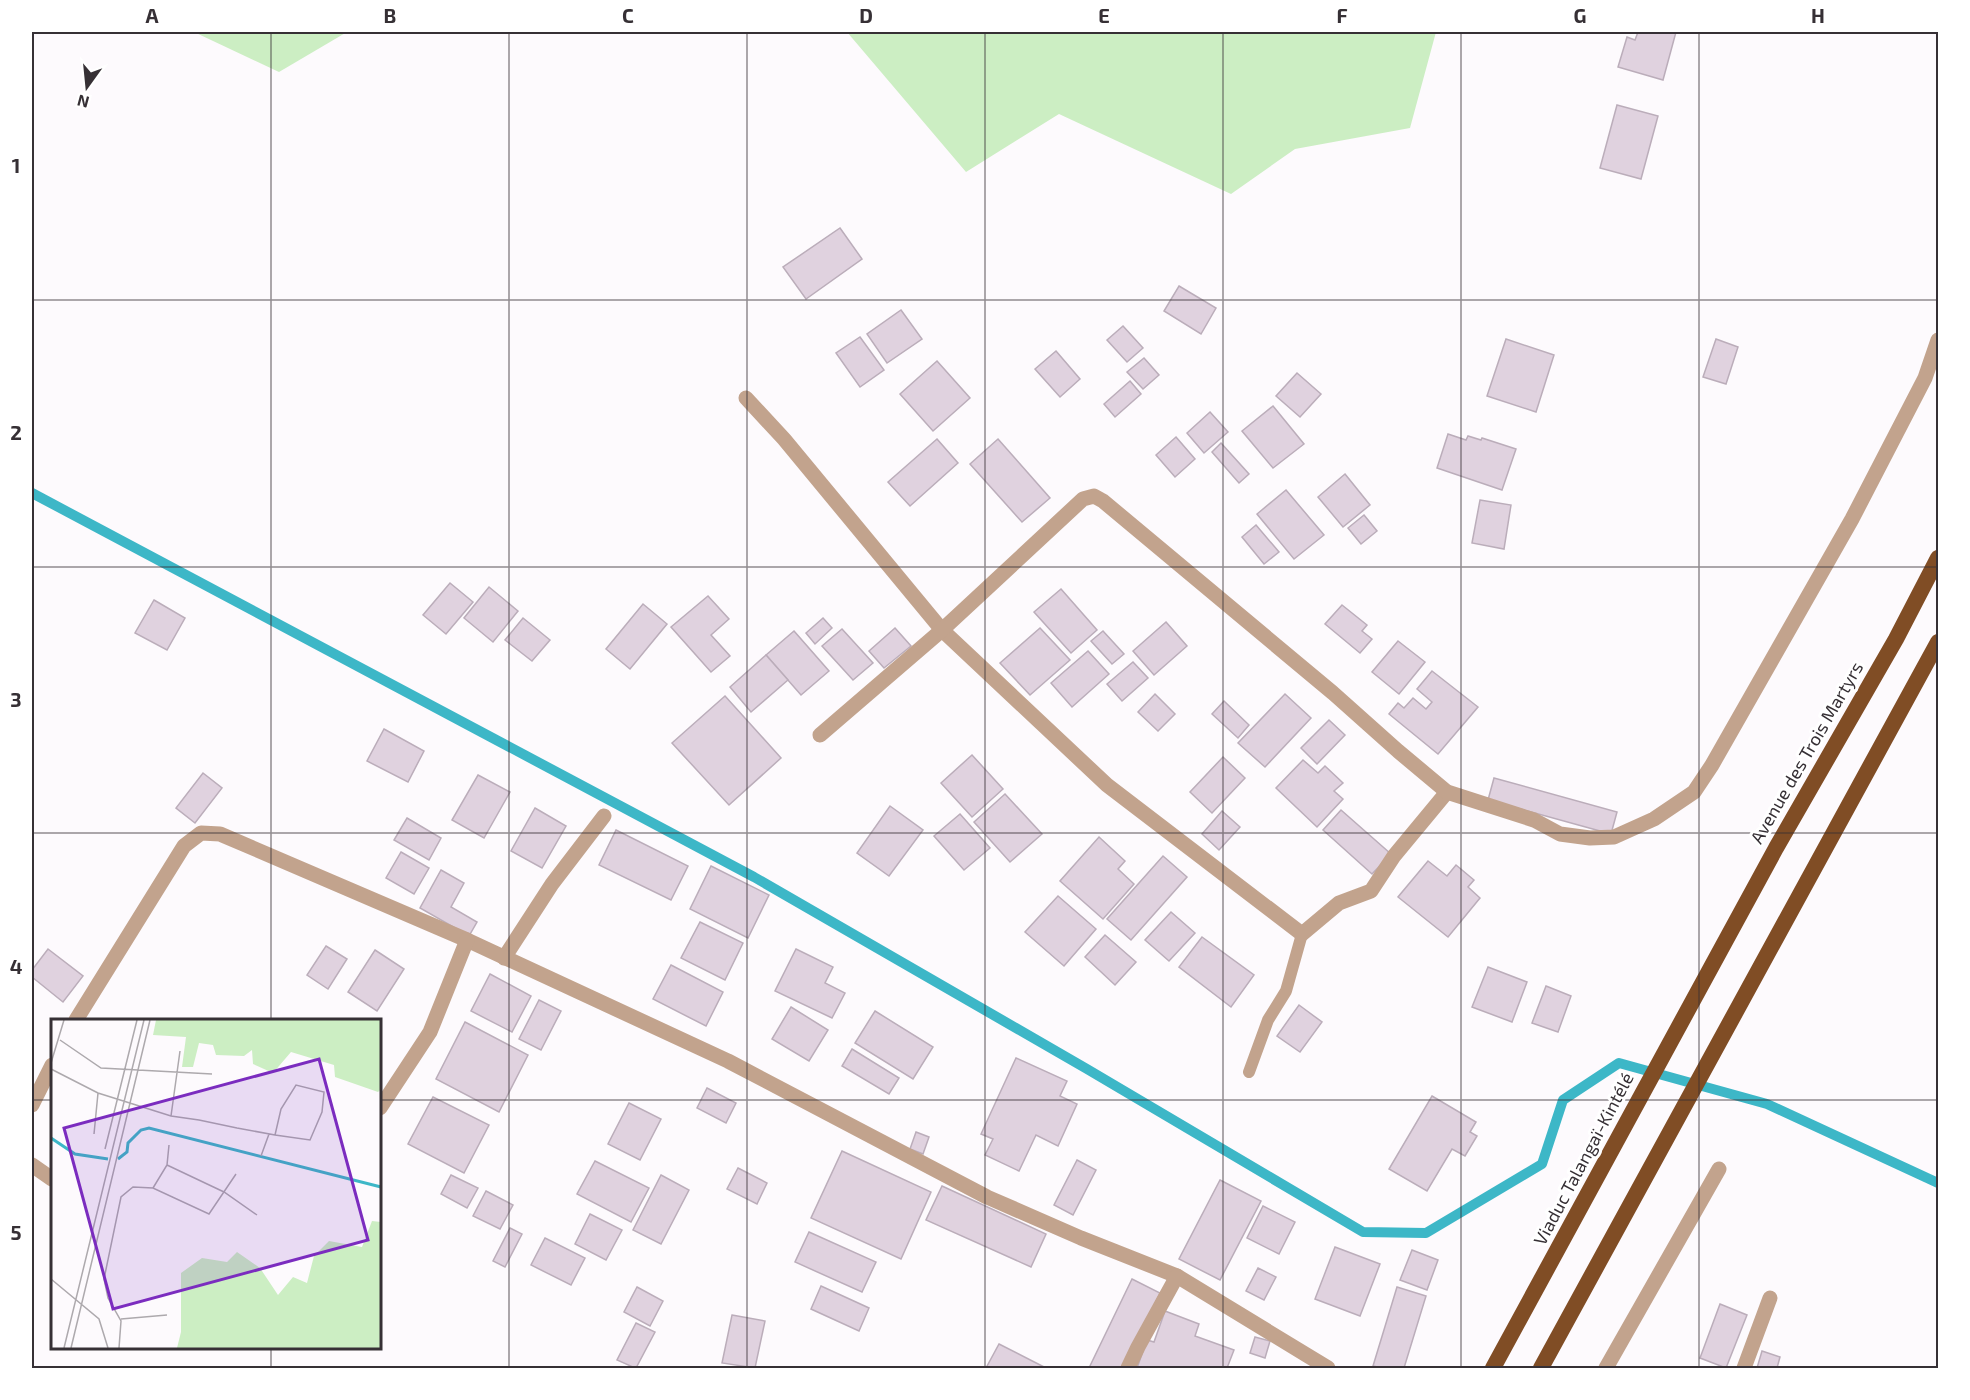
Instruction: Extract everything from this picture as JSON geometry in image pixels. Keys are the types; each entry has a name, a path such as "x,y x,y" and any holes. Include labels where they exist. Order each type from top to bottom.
{"highway":[{"name":"Avenue des Trois Martyrs","path":"1710,968 1896,639 1938,558"},
{"path":"1541,1368 1938,642"},
{"name":"Viaduc Talangaï-Kintélé","path":"1493,1368 1710,968"}],"street":[{"path":"820,735 942,630 1083,498 1094,496 1103,501 1448,792 1534,820 1560,834 1590,838 1614,837 1654,819 1694,792 1712,765 1852,519 1925,378 1938,340"},
{"path":"746,398 784,439 942,630 1107,784 1302,934 1340,903 1371,891 1394,856 1448,792"},
{"path":"504,958 552,884 604,816"},
{"path":"77,1019 184,846 201,833 220,834 467,940 728,1061 987,1197 1177,1276 1328,1368"},
{"path":"381,1106 430,1032 467,940"},
{"path":"32,1105 51,1067"},
{"path":"32,1165 51,1178"},
{"path":"1606,1368 1719,1169"},
{"path":"1128,1368 1177,1276"},
{"path":"1744,1368 1770,1298"}],"lane":[{"path":"1249,1072 1268,1020 1286,991 1302,934"}],"green space":[{"path":"194,32 347,32 279,72"},
{"path":"847,32 1436,32 1410,128 1295,149 1231,194 1059,114 966,172"}],"building":[{"path":"1638,32 1676,32 1663,80 1618,67 1627,37 1635,40"},
{"path":"1617,105 1658,116 1641,179 1600,168"},
{"path":"840,228 862,259 806,299 783,267"},
{"path":"1179,286 1216,308 1201,334 1164,311"},
{"path":"901,310 922,339 887,363 867,334"},
{"path":"1123,326 1143,348 1127,362 1107,340"},
{"path":"860,337 884,370 860,387 836,353"},
{"path":"1506,339 1554,355 1536,412 1487,396"},
{"path":"1716,339 1738,347 1726,384 1703,377"},
{"path":"1056,351 1080,379 1060,397 1035,369"},
{"path":"1144,358 1159,375 1143,389 1127,372"},
{"path":"937,361 970,398 933,431 900,394"},
{"path":"1297,373 1321,394 1300,417 1276,396"},
{"path":"1130,381 1141,394 1115,417 1104,404"},
{"path":"1273,406 1304,444 1273,468 1242,431"},
{"path":"1210,412 1228,432 1204,453 1187,433"},
{"path":"1448,434 1466,440 1468,436 1481,440 1482,438 1516,449 1502,490 1437,468"},
{"path":"1176,437 1195,459 1175,477 1156,455"},
{"path":"937,439 958,463 910,506 888,482"},
{"path":"998,439 1050,498 1022,522 970,464"},
{"path":"1221,443 1249,474 1239,483 1212,452"},
{"path":"1345,474 1370,505 1343,527 1318,497"},
{"path":"1286,490 1324,535 1294,559 1257,514"},
{"path":"1480,500 1511,505 1504,549 1472,543"},
{"path":"1364,515 1377,531 1361,544 1348,528"},
{"path":"1256,525 1279,552 1264,564 1242,537"},
{"path":"450,583 473,602 446,634 423,615"},
{"path":"489,587 518,611 493,642 464,618"},
{"path":"1061,589 1097,630 1071,653 1034,612"},
{"path":"708,596 729,619 711,635 730,656 711,672 671,627"},
{"path":"154,600 185,618 167,650 135,633"},
{"path":"643,604 667,624 630,669 606,649"},
{"path":"1342,605 1367,625 1362,631 1372,639 1360,653 1325,624"},
{"path":"523,618 550,640 532,661 505,640"},
{"path":"823,618 832,628 815,644 806,633"},
{"path":"1166,622 1187,646 1154,675 1133,651"},
{"path":"895,628 911,646 884,668 869,651"},
{"path":"1040,628 1070,660 1030,695 1000,663"},
{"path":"842,629 873,663 853,680 822,646"},
{"path":"794,631 829,671 801,695 766,655"},
{"path":"1103,631 1124,654 1112,664 1091,641"},
{"path":"1398,641 1425,662 1399,694 1372,672"},
{"path":"1088,651 1109,674 1072,707 1051,683"},
{"path":"766,655 788,680 751,712 730,687"},
{"path":"1133,662 1148,678 1122,701 1107,684"},
{"path":"1432,671 1478,707 1438,754 1389,714 1398,703 1404,708 1413,698 1426,709 1432,702 1417,689"},
{"path":"1155,694 1175,714 1158,731 1138,712"},
{"path":"1285,694 1311,718 1265,767 1238,743"},
{"path":"725,696 781,758 729,805 672,743"},
{"path":"1224,701 1249,725 1238,738 1212,714"},
{"path":"1329,720 1345,735 1317,764 1301,748"},
{"path":"384,729 424,751 408,782 367,761"},
{"path":"972,755 1003,789 972,817 941,783"},
{"path":"1223,757 1245,778 1212,813 1190,792"},
{"path":"1303,760 1318,773 1325,766 1343,783 1334,791 1343,799 1317,827 1276,788"},
{"path":"203,773 222,788 195,823 176,808"},
{"path":"478,775 510,792 484,838 452,820"},
{"path":"1494,778 1617,812 1611,834 1488,800"},
{"path":"1005,794 1042,834 1010,862 974,822"},
{"path":"890,806 923,830 889,876 857,853"},
{"path":"535,808 566,826 542,868 511,851"},
{"path":"1341,810 1391,854 1372,874 1323,830"},
{"path":"1222,811 1240,827 1219,850 1202,834"},
{"path":"960,814 990,848 964,870 934,836"},
{"path":"407,818 441,838 429,860 394,840"},
{"path":"616,830 688,866 671,900 599,865"},
{"path":"1099,837 1125,861 1118,869 1134,884 1103,919 1060,881"},
{"path":"401,852 429,868 414,894 386,878"},
{"path":"1163,856 1187,877 1131,940 1107,919"},
{"path":"1428,861 1447,876 1456,865 1474,880 1468,887 1480,898 1448,937 1398,897"},
{"path":"711,866 769,895 748,938 690,909"},
{"path":"441,870 464,883 451,907 477,922 469,936 420,908"},
{"path":"1058,896 1096,929 1064,966 1025,932"},
{"path":"1171,912 1195,933 1169,961 1145,940"},
{"path":"700,922 743,943 725,980 681,958"},
{"path":"1105,935 1136,962 1115,985 1085,957"},
{"path":"1202,937 1254,975 1231,1007 1179,967"},
{"path":"326,946 347,959 328,989 307,975"},
{"path":"48,949 83,976 63,1002 32,977 32,970"},
{"path":"796,949 833,967 825,983 845,993 832,1018 775,991"},
{"path":"375,950 404,969 377,1011 348,992"},
{"path":"671,965 723,992 706,1026 653,999"},
{"path":"1488,967 1527,982 1512,1022 1472,1007"},
{"path":"490,974 531,996 512,1032 471,1011"},
{"path":"1546,986 1571,996 1558,1032 1532,1023"},
{"path":"539,1000 561,1011 541,1050 519,1039"},
{"path":"1299,1005 1322,1022 1300,1052 1277,1036"},
{"path":"791,1007 828,1030 809,1061 772,1039"},
{"path":"875,1011 933,1047 913,1079 855,1043"},
{"path":"465,1022 528,1055 499,1112 436,1079"},
{"path":"852,1049 899,1078 889,1094 842,1066"},
{"path":"1016,1058 1067,1081 1060,1096 1077,1104 1058,1146 1036,1135 1019,1171 985,1155 993,1139 981,1134"},
{"path":"707,1088 736,1103 726,1123 697,1108"},
{"path":"1432,1096 1476,1122 1470,1132 1477,1136 1465,1156 1452,1149 1427,1191 1389,1169"},
{"path":"433,1097 489,1125 464,1173 408,1144"},
{"path":"629,1103 661,1119 640,1160 608,1144"},
{"path":"916,1132 929,1137 923,1154 910,1149"},
{"path":"842,1151 931,1192 901,1259 811,1218"},
{"path":"1077,1160 1096,1170 1073,1215 1054,1205"},
{"path":"595,1161 649,1188 631,1222 577,1194"},
{"path":"738,1168 767,1183 757,1204 727,1189"},
{"path":"451,1175 478,1188 467,1208 441,1194"},
{"path":"661,1175 689,1190 661,1244 633,1230"},
{"path":"1220,1180 1261,1201 1220,1280 1179,1259"},
{"path":"942,1186 1046,1234 1031,1267 926,1220"},
{"path":"486,1191 513,1205 500,1229 473,1216"},
{"path":"1263,1206 1295,1222 1279,1254 1247,1238"},
{"path":"590,1214 622,1230 606,1260 575,1244"},
{"path":"510,1228 522,1234 505,1267 493,1261"},
{"path":"809,1232 876,1262 862,1292 795,1262"},
{"path":"545,1238 585,1258 571,1285 531,1265"},
{"path":"1335,1247 1380,1264 1360,1316 1315,1299"},
{"path":"1412,1250 1438,1260 1427,1290 1400,1280"},
{"path":"1258,1268 1276,1277 1264,1300 1246,1291"},
{"path":"1132,1279 1160,1293 1124,1368 1089,1368"},
{"path":"821,1286 869,1308 859,1331 811,1309"},
{"path":"637,1287 663,1301 650,1326 624,1312"},
{"path":"1397,1287 1426,1296 1404,1368 1373,1366"},
{"path":"1720,1304 1747,1315 1726,1368 1700,1358"},
{"path":"1165,1311 1199,1324 1195,1336 1234,1350 1227,1368 1137,1368 1147,1340 1154,1342"},
{"path":"732,1315 765,1321 755,1368 722,1363"},
{"path":"636,1323 655,1332 635,1368 617,1360"},
{"path":"1255,1337 1270,1341 1265,1358 1250,1353"},
{"path":"999,1344 1046,1368 986,1368"},
{"path":"1762,1351 1780,1357 1777,1368 1757,1368"}],"waterway":[{"path":"32,493 754,877 1087,1069 1363,1232 1426,1233 1542,1164 1563,1100 1619,1063 1767,1104 1938,1183"}]}
